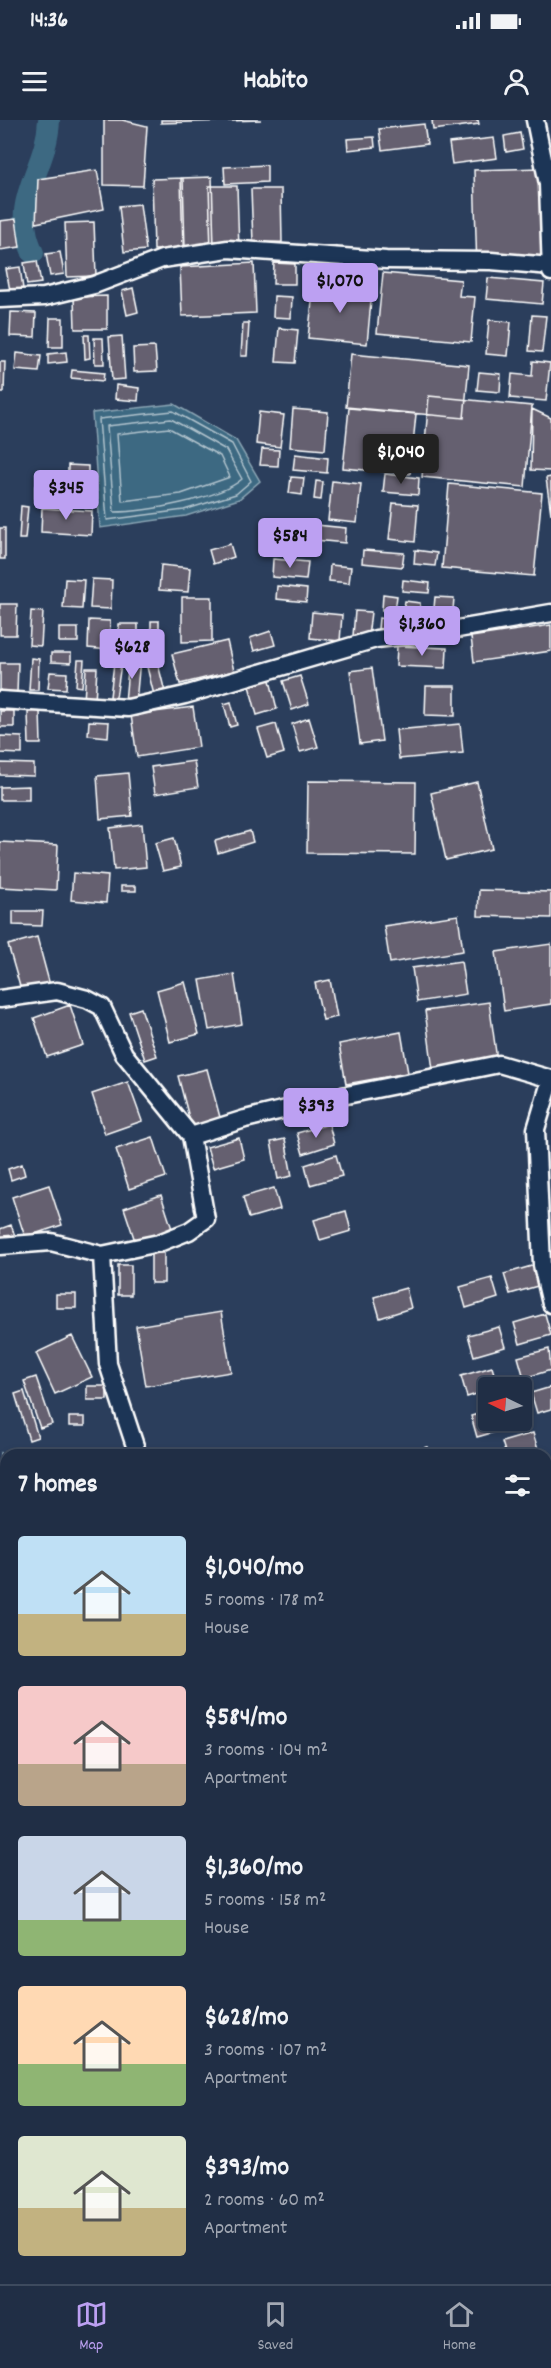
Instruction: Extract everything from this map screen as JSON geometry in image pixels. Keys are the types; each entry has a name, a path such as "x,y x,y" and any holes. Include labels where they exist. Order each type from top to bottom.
{"street":[{"path":"535,120 548,184 551,272"},
{"path":"0,299 44,297 94,285 162,259 228,249 386,260 491,261 550,266"},
{"path":"0,700 128,708 185,695 376,639 434,633 551,614"},
{"path":"0,999 57,990 87,999 102,1007 124,1054 191,1136 206,1219 189,1231 159,1243 102,1255 51,1242 0,1246"},
{"path":"191,1136 245,1119 332,1098 499,1064 551,1079 536,1129 542,1265 551,1304"},
{"path":"102,1255 108,1364 136,1449"}],"water":[{"path":"174,404 236,440 260,481 239,499 186,516 100,528 92,413"}],"building":[{"path":"104,120 122,120 147,126 143,186 104,185"},
{"path":"161,120 261,120 161,123"},
{"path":"432,120 478,120 479,124 433,130"},
{"path":"424,124 427,144 382,150 379,129"},
{"path":"520,133 523,149 506,152 504,136"},
{"path":"374,137 375,147 348,150 347,139"},
{"path":"494,138 497,158 452,164 449,143"},
{"path":"267,165 267,182 225,184 224,167"},
{"path":"540,168 543,268 477,270 474,170"},
{"path":"97,170 104,209 36,223 38,179"},
{"path":"212,177 214,248 183,249 181,178"},
{"path":"183,178 185,249 154,250 152,179"},
{"path":"209,186 237,186 239,250 211,251"},
{"path":"251,189 281,189 282,242 253,243"},
{"path":"140,204 146,250 124,252 119,206"},
{"path":"16,219 20,247 0,250 0,221"},
{"path":"94,222 96,276 67,277 65,223"},
{"path":"60,252 64,274 50,276 46,254"},
{"path":"37,261 41,283 27,285 24,263"},
{"path":"254,263 256,313 182,316 180,267"},
{"path":"274,263 295,264 295,284 273,284"},
{"path":"20,267 23,289 10,291 6,269"},
{"path":"383,273 461,280 459,296 475,297 471,342 377,333"},
{"path":"488,278 544,283 542,304 486,299"},
{"path":"314,284 372,290 367,344 308,338"},
{"path":"133,288 138,312 127,315 122,291"},
{"path":"107,296 107,329 75,329 74,297"},
{"path":"274,296 292,297 291,318 273,317"},
{"path":"11,312 36,313 35,337 10,336"},
{"path":"532,315 546,316 542,352 529,351"},
{"path":"50,318 63,318 63,347 49,347"},
{"path":"489,320 511,322 508,356 486,354"},
{"path":"243,323 249,323 247,356 241,356"},
{"path":"279,328 298,330 295,363 276,362"},
{"path":"84,335 89,335 90,358 85,359"},
{"path":"122,336 125,379 112,380 109,337"},
{"path":"94,338 103,338 104,364 95,364"},
{"path":"155,347 157,371 134,372 133,348"},
{"path":"66,352 67,362 48,364 48,354"},
{"path":"17,353 41,356 39,372 15,370"},
{"path":"351,354 469,365 464,418 346,407"},
{"path":"533,361 550,363 546,401 510,398 512,374 532,376"},
{"path":"0,362 5,362 4,392 0,392"},
{"path":"72,370 104,373 103,381 71,378"},
{"path":"479,372 501,374 500,392 477,390"},
{"path":"116,385 139,388 138,401 115,399"},
{"path":"429,396 532,406 525,487 422,477"},
{"path":"349,408 416,414 410,474 343,468"},
{"path":"293,409 328,412 325,450 290,447"},
{"path":"532,409 551,418 551,471 531,470"},
{"path":"259,412 284,415 280,447 256,444"},
{"path":"262,449 279,450 278,466 260,465"},
{"path":"295,454 328,458 327,473 293,470"},
{"path":"68,465 88,466 88,478 68,478"},
{"path":"385,474 419,478 418,495 383,492"},
{"path":"291,477 304,478 302,495 289,493"},
{"path":"551,477 551,514 546,478"},
{"path":"316,481 323,482 321,500 314,499"},
{"path":"332,481 361,484 357,523 328,520"},
{"path":"449,484 542,493 534,576 442,568"},
{"path":"35,486 61,487 61,500 35,499"},
{"path":"393,503 418,505 415,542 389,539"},
{"path":"21,506 28,507 25,539 19,539"},
{"path":"42,508 92,511 91,535 41,532"},
{"path":"316,525 346,528 345,543 315,540"},
{"path":"0,528 5,528 5,559 0,559"},
{"path":"230,544 234,557 213,564 209,550"},
{"path":"363,550 404,553 402,567 362,563"},
{"path":"415,550 437,553 435,566 414,564"},
{"path":"273,559 308,562 306,580 272,577"},
{"path":"161,565 190,568 188,592 159,590"},
{"path":"330,565 351,567 349,583 329,581"},
{"path":"65,579 84,580 82,609 63,608"},
{"path":"92,579 112,580 111,609 90,608"},
{"path":"403,580 430,583 429,593 402,591"},
{"path":"277,586 307,589 306,602 276,599"},
{"path":"383,594 397,596 395,611 382,610"},
{"path":"182,597 212,597 212,641 182,642"},
{"path":"435,597 454,598 453,610 434,608"},
{"path":"405,601 420,603 420,608 404,607"},
{"path":"0,604 17,604 16,635 0,635"},
{"path":"31,611 43,612 41,646 29,645"},
{"path":"355,611 371,612 368,637 353,636"},
{"path":"312,612 342,615 340,641 310,638"},
{"path":"379,618 396,620 395,630 378,629"},
{"path":"89,620 110,621 109,650 88,648"},
{"path":"151,621 159,621 159,642 151,642"},
{"path":"119,624 138,624 138,638 119,638"},
{"path":"551,625 551,651 474,662 471,637"},
{"path":"59,628 78,628 78,642 59,642"},
{"path":"271,631 275,645 254,651 250,638"},
{"path":"227,641 234,671 180,684 172,654"},
{"path":"397,646 447,648 446,668 396,666"},
{"path":"155,652 165,692 154,695 144,655"},
{"path":"51,653 71,653 71,663 51,662"},
{"path":"31,658 39,659 38,690 29,690"},
{"path":"129,658 140,659 136,703 125,702"},
{"path":"78,660 84,660 82,687 76,686"},
{"path":"0,663 18,663 17,694 0,694"},
{"path":"114,663 121,664 116,698 110,697"},
{"path":"86,668 97,668 95,702 84,702"},
{"path":"372,668 382,741 360,744 350,671"},
{"path":"50,672 67,673 66,689 48,688"},
{"path":"269,676 277,709 257,715 248,682"},
{"path":"300,676 309,704 292,710 283,681"},
{"path":"426,686 455,686 455,716 425,715"},
{"path":"231,702 237,725 230,727 224,704"},
{"path":"193,707 199,747 137,757 131,715"},
{"path":"0,711 14,711 14,727 0,727"},
{"path":"40,711 41,744 29,744 28,712"},
{"path":"309,718 318,747 300,752 292,724"},
{"path":"89,721 109,722 108,737 88,735"},
{"path":"276,724 284,753 267,758 258,729"},
{"path":"460,724 463,753 399,759 396,730"},
{"path":"0,736 22,737 22,754 0,753"},
{"path":"194,761 198,787 155,794 151,767"},
{"path":"0,763 34,764 34,776 0,775"},
{"path":"128,773 132,816 100,819 97,776"},
{"path":"308,781 416,782 415,854 307,853"},
{"path":"477,782 492,849 446,860 431,793"},
{"path":"29,786 29,800 0,800 0,787"},
{"path":"142,824 146,867 114,870 110,828"},
{"path":"250,831 253,842 218,853 215,841"},
{"path":"174,838 181,867 163,871 155,843"},
{"path":"0,842 58,845 56,890 0,887"},
{"path":"73,873 108,876 106,903 71,900"},
{"path":"121,886 136,886 136,891 121,891"},
{"path":"479,890 551,892 551,918 478,916"},
{"path":"13,911 43,911 42,926 13,925"},
{"path":"458,915 463,951 390,963 384,926"},
{"path":"37,937 51,989 23,997 8,945"},
{"path":"551,944 551,1004 504,1011 496,952"},
{"path":"461,961 466,994 417,1002 412,968"},
{"path":"234,974 242,1024 209,1030 200,980"},
{"path":"330,980 337,1017 323,1020 315,983"},
{"path":"185,982 199,1034 170,1042 157,990"},
{"path":"489,1002 497,1060 433,1070 425,1011"},
{"path":"70,1005 83,1045 47,1057 34,1018"},
{"path":"141,1008 157,1056 145,1060 129,1012"},
{"path":"401,1032 408,1073 346,1084 339,1044"},
{"path":"207,1069 221,1121 192,1129 178,1076"},
{"path":"128,1082 142,1121 105,1134 92,1094"},
{"path":"329,1124 334,1144 303,1154 297,1133"},
{"path":"153,1137 166,1177 129,1189 116,1149"},
{"path":"239,1138 244,1159 213,1168 207,1147"},
{"path":"285,1139 292,1176 278,1179 271,1142"},
{"path":"336,1155 342,1176 310,1185 305,1165"},
{"path":"22,1164 25,1175 11,1180 8,1169"},
{"path":"49,1185 62,1225 25,1237 12,1197"},
{"path":"274,1188 280,1209 249,1218 243,1197"},
{"path":"161,1195 174,1235 137,1247 124,1208"},
{"path":"346,1211 351,1231 320,1240 314,1220"},
{"path":"11,1225 15,1236 1,1241 0,1229"},
{"path":"151,1253 164,1253 164,1283 151,1283"},
{"path":"118,1265 131,1265 131,1295 118,1295"},
{"path":"535,1265 541,1285 510,1294 504,1274"},
{"path":"492,1278 498,1298 466,1308 460,1287"},
{"path":"406,1288 411,1308 380,1318 374,1297"},
{"path":"56,1294 76,1294 76,1308 56,1308"},
{"path":"221,1312 231,1372 146,1386 136,1326"},
{"path":"545,1314 551,1335 520,1344 514,1323"},
{"path":"499,1327 505,1347 474,1356 468,1335"},
{"path":"72,1336 92,1377 55,1394 36,1353"},
{"path":"549,1349 551,1370 524,1377 518,1357"},
{"path":"492,1367 495,1377 478,1377 478,1394 467,1397 461,1376"},
{"path":"36,1377 52,1424 40,1428 24,1381"},
{"path":"87,1386 107,1386 107,1400 87,1400"},
{"path":"551,1387 551,1409 537,1413 532,1393"},
{"path":"24,1391 38,1437 29,1440 15,1394"},
{"path":"478,1414 478,1431 498,1431 477,1437 471,1416"},
{"path":"69,1417 85,1417 85,1426 69,1426"},
{"path":"533,1433 538,1449 504,1449 502,1442"}],"waterway":[{"path":"33,253 26,234 25,217 31,186 47,138 49,120"}]}
